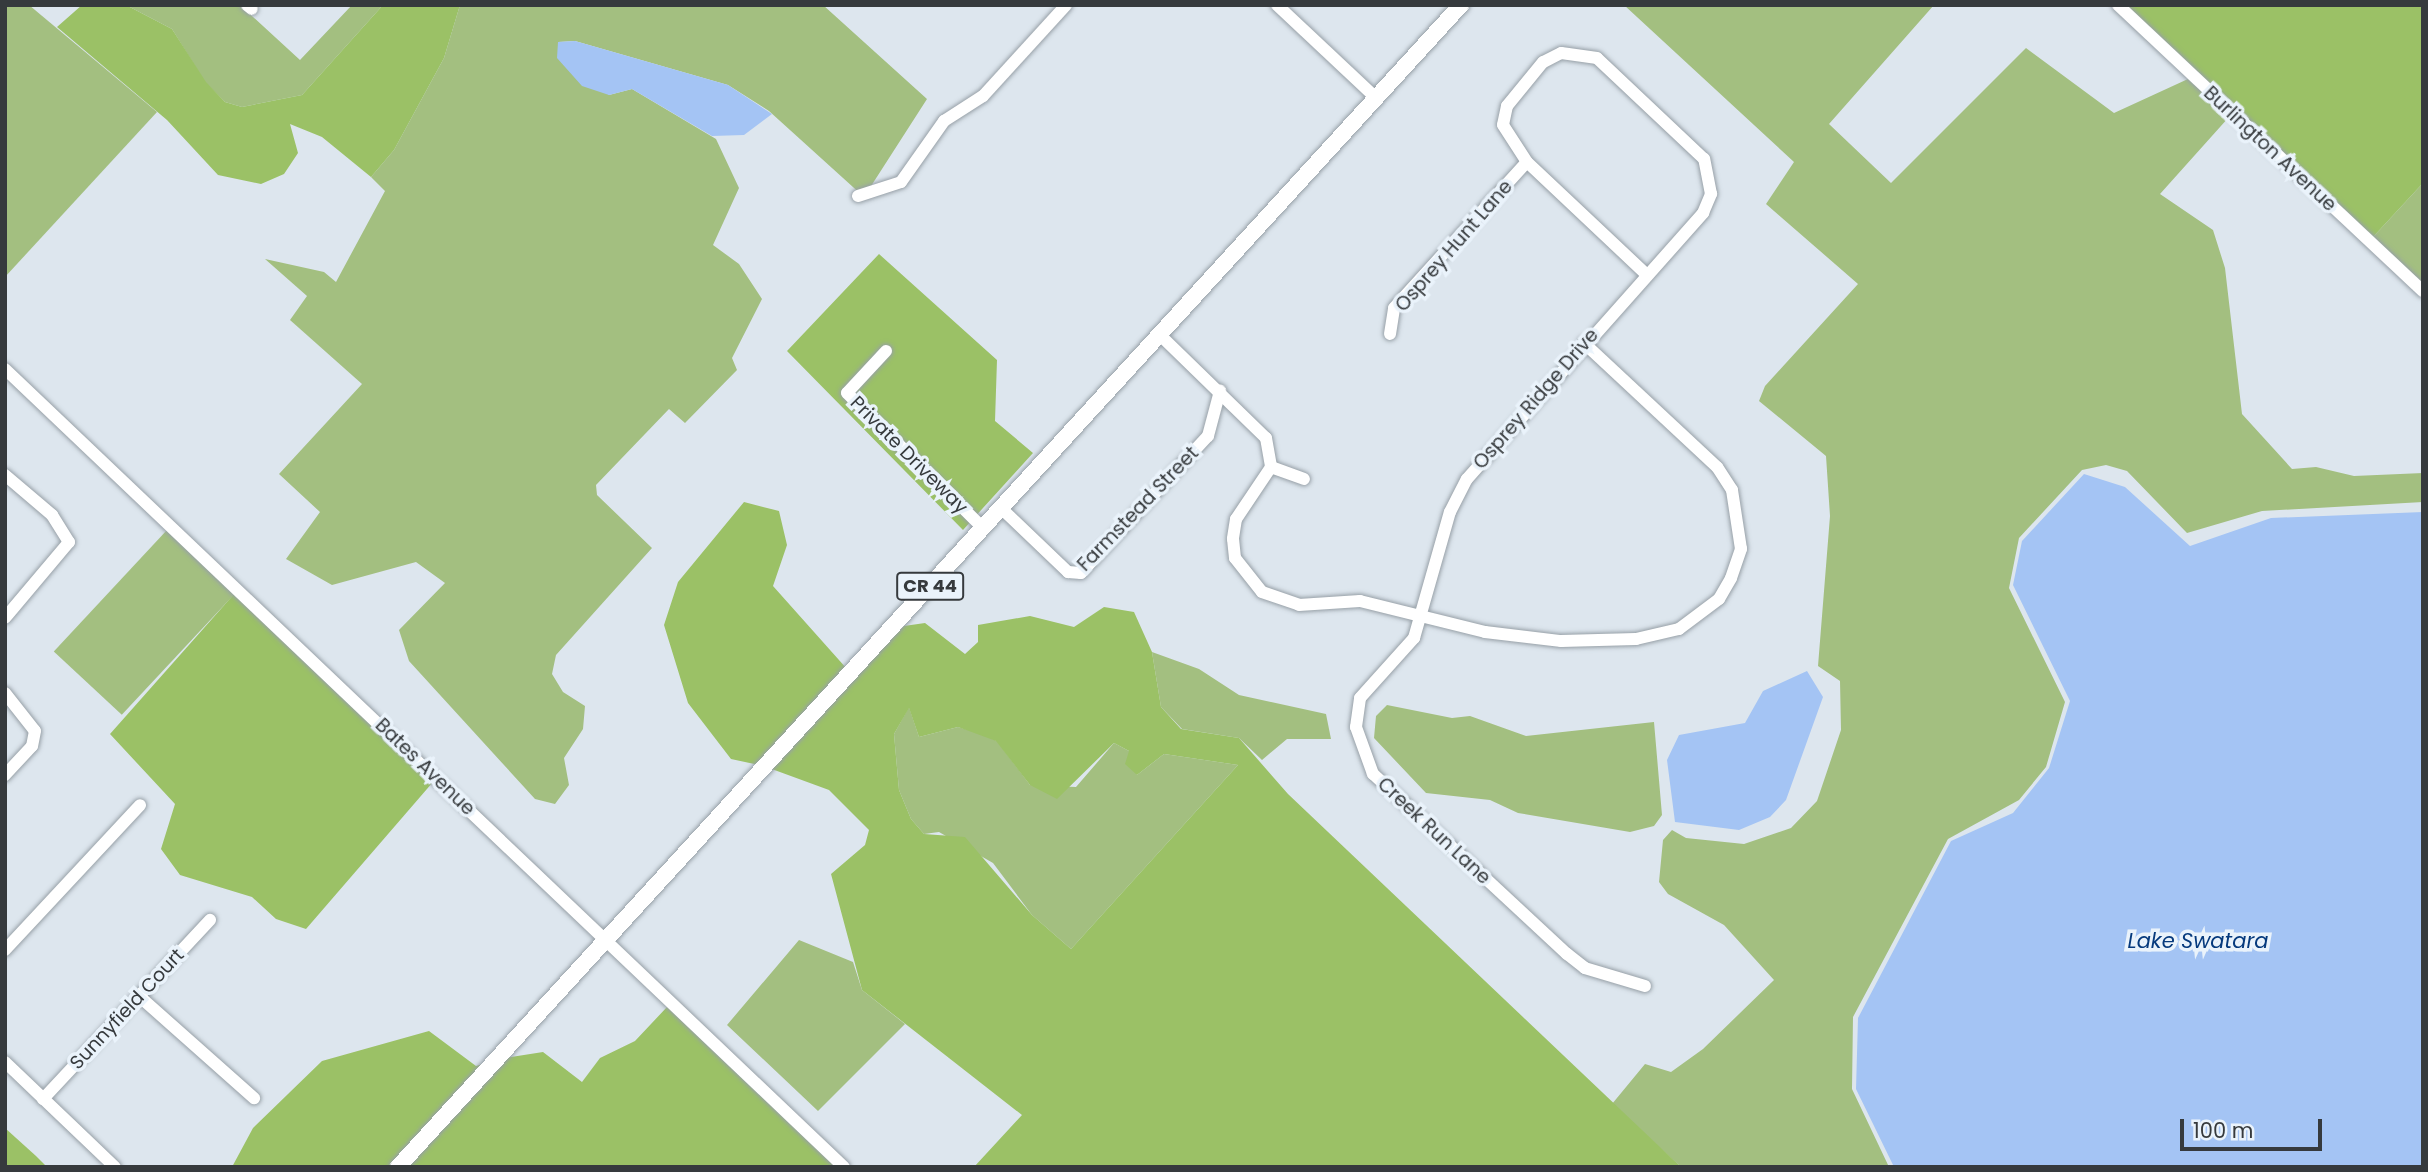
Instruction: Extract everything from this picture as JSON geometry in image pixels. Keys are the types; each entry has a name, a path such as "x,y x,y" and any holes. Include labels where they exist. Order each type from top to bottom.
{"main road":[{"name":"CR 44","path":"398,1167 1461,5"}],"street":[{"path":"858,196 901,182 944,121 984,96 1066,5"},
{"path":"1277,5 1376,98"},
{"name":"Burlington Avenue","path":"2118,5 2423,291"},
{"name":"Osprey Ridge Drive","path":"1422,617 1450,512 1467,479 1584,344 1703,214 1712,176 1704,159 1597,58 1561,53 1543,62 1507,106 1503,125 1527,162 1647,275"},
{"name":"Osprey Hunt Lane","path":"1390,334 1394,308 1527,162"},
{"path":"1160,335 1266,439 1271,467 1237,519 1235,558 1246,577 1279,601 1360,601 1422,617 1561,641 1636,639 1679,629 1725,588 1741,549 1732,490 1717,467 1584,344"},
{"name":"Private Driveway","path":"886,351 846,393 983,528"},
{"name":"Bates Avenue","path":"5,369 844,1167"},
{"name":"Farmstead Street","path":"1001,508 1070,573 1081,573 1208,436 1220,391"},
{"path":"1271,467 1304,478"},
{"path":"5,475 52,515 69,542 5,618"},
{"name":"Creek Run Lane","path":"1422,617 1406,650 1360,698 1360,751 1373,774 1567,954 1596,973 1645,986"},
{"path":"5,693 35,731 32,746 5,775"},
{"path":"5,950 140,806"},
{"name":"Sunnyfield Court","path":"43,1099 210,920"},
{"path":"139,996 254,1098"},
{"path":"5,1062 115,1167"}],"green space":[{"path":"5,5 29,5 157,112 5,277"},
{"path":"82,5 126,5 172,29 206,82 225,102 242,107 302,95 383,5 460,5 444,58 394,150 371,177 322,137 290,124 298,153 284,174 261,184 218,175 167,120 57,27"},
{"path":"126,5 240,5 300,60 352,5 383,5 302,95 242,107 225,102 205,82 172,29"},
{"path":"460,5 823,5 927,99 864,197 769,111 728,85 575,41 558,42 609,95 632,89 716,139 739,188 713,245 739,264 762,299 732,358 737,370 685,423 669,409 596,485 597,495 652,548 556,655 552,674 563,692 585,706 583,729 564,758 569,785 555,804 535,799 409,661 399,630 445,583 416,562 332,585 286,559 320,512 279,474 362,384 290,320 307,296 265,259 324,272 336,282 385,191 371,177 394,150 444,58"},
{"path":"1624,5 1934,5 1829,124 1891,183 2026,48 2114,113 2188,79 2229,117 2160,194 2213,230 2225,268 2242,414 2292,469 2316,467 2354,476 2423,473 2423,502 2262,511 2187,533 2127,471 2106,465 2082,470 2019,538 2009,588 2065,702 2046,767 2019,800 1948,839 1853,1017 1852,1089 1889,1167 1681,1167 1612,1104 1645,1064 1671,1072 1703,1049 1774,980 1724,925 1668,894 1659,882 1663,840 1672,830 1686,838 1744,844 1791,828 1817,801 1841,730 1840,681 1818,666 1830,516 1826,456 1759,401 1765,386 1858,284 1766,204 1794,162"},
{"path":"2126,5 2423,5 2423,183 2373,237"},
{"path":"2423,183 2423,284 2373,237"},
{"path":"879,254 997,360 995,421 1033,453 963,530 787,351"},
{"path":"744,502 779,511 787,545 773,586 847,669 759,765 731,759 688,703 664,625 678,582"},
{"path":"167,530 235,593 122,715 54,651"},
{"path":"235,593 433,782 306,929 276,919 252,897 180,875 161,849 175,804 110,734"},
{"path":"1104,607 1134,612 1152,652 1161,707 1181,729 1239,738 1288,794 1681,1167 974,1167 1022,1115 862,990 831,874 865,845 869,830 829,790 769,768 904,626 925,623 965,654 978,642 978,625 1030,616 1074,627","holes":["909,708 919,737 958,727 996,741 1030,785 1057,799 1114,743 1129,751 1125,764 1137,775 1164,754 1238,765 1071,949 1032,915 965,837 924,834 911,819 899,790 894,734"]},
{"path":"1152,652 1199,669 1239,695 1326,714 1331,739 1287,739 1262,760 1239,738 1182,729 1161,707"},
{"path":"1387,705 1452,718 1470,716 1526,736 1654,722 1662,815 1654,826 1630,832 1518,813 1490,800 1426,793 1374,738 1376,716"},
{"path":"909,707 919,737 958,727 979,733 997,741 1030,785 1076,787 1114,743 1129,751 1137,775 1164,754 1238,765 1071,949 1032,915 993,863 939,832 924,834 911,819 899,790 894,734"},
{"path":"799,940 853,962 862,990 905,1024 818,1111 727,1025"},
{"path":"667,1007 836,1167 405,1167 504,1058 543,1052 582,1082 600,1058 635,1041"},
{"path":"429,1031 476,1066 487,1063 392,1167 232,1167 253,1128 322,1061"},
{"path":"5,1128 36,1156 47,1167 5,1167"}],"water":[{"path":"575,41 728,85 772,114 744,135 712,136 632,89 609,95 582,86 557,58 558,42"},
{"name":"Lake Swatara","path":"2084,474 2125,487 2190,546 2271,518 2423,512 2423,1167 1894,1167 1856,1089 1858,1018 1951,841 2013,813 2049,768 2070,701 2013,585 2022,541"},
{"path":"1807,671 1823,697 1786,800 1770,817 1739,830 1675,822 1667,760 1679,735 1745,723 1763,691"}]}
